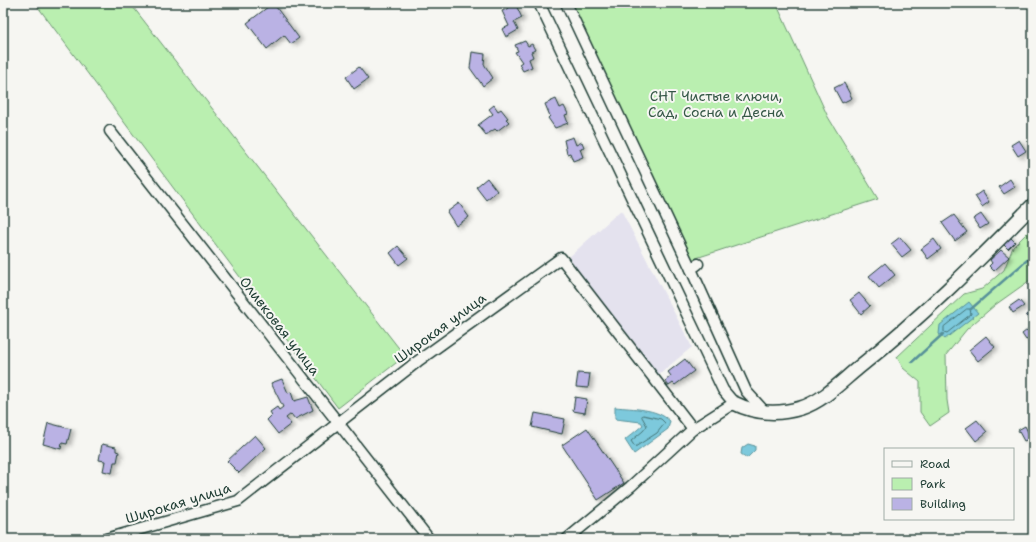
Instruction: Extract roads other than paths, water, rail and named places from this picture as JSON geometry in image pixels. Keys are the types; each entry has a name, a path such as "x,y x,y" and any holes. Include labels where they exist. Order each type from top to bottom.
{"street":[{"path":"539,3 723,390 734,403 749,410 776,413 802,408 823,396 896,339 962,278 1033,205"},
{"path":"566,3 695,267 746,391 765,412"},
{"name":"Оливковая улица","path":"110,131 429,539"},
{"name":"Широкая улица","path":"106,539 238,501 418,361 561,258 694,429"},
{"path":"567,539 630,487 694,429 734,403"}],"water":[{"path":"969,302 978,313 945,339 939,334 940,325"},
{"path":"615,407 651,411 670,421 668,429 634,454 625,440 643,425 641,422 615,419"},
{"path":"748,444 755,446 755,450 747,458 741,454 742,448"}],"waterway":[{"path":"971,309 1033,255"},
{"path":"912,362 943,334"}],"park label":[{"name":"СНТ Чистые ключи, Сад, Сосна и Десна","path":"716,104"}]}
